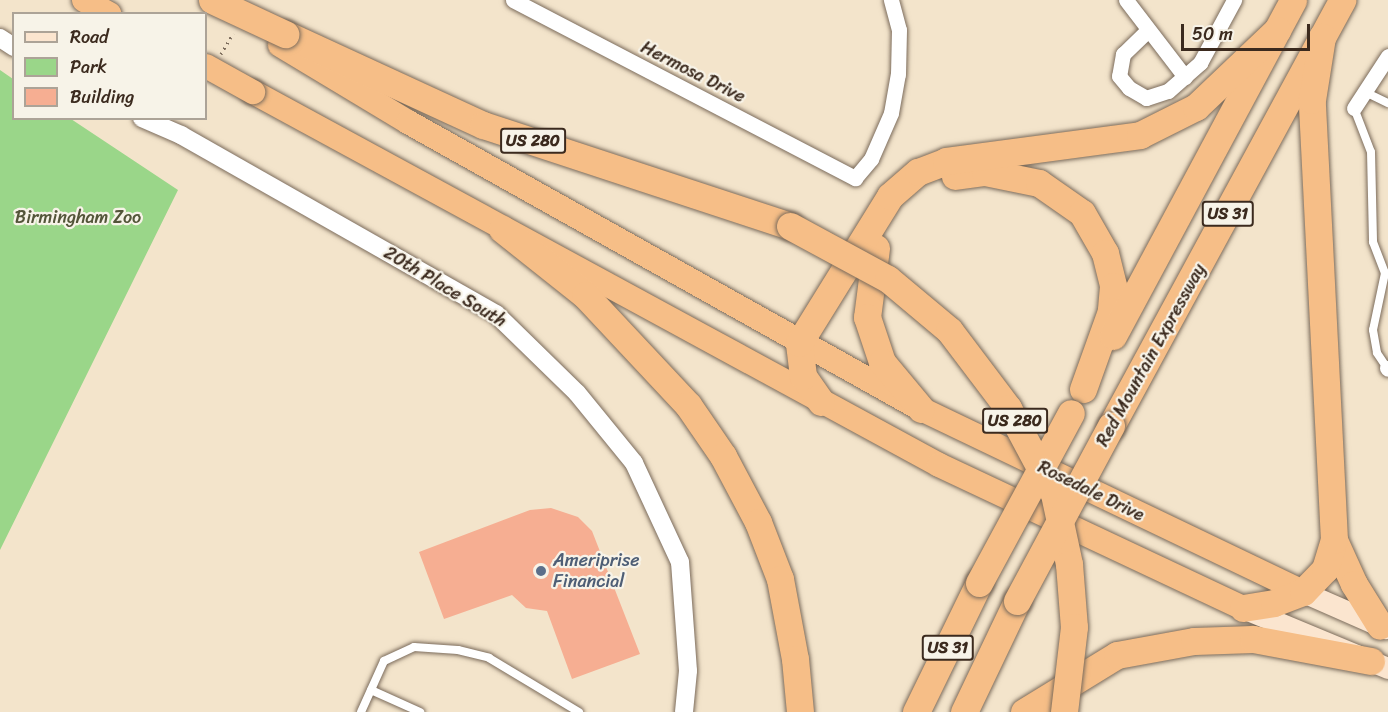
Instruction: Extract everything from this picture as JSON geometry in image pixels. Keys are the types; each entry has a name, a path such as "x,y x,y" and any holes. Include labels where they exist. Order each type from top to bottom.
{"highway":[{"path":"84,0 105,12"},
{"name":"US 280","path":"205,0 283,39 483,125 790,226 826,243 897,287 949,330 1008,408 1054,494 1069,564 1074,627 1064,712"},
{"name":"US 280","path":"213,0 283,39"},
{"name":"US 31","path":"916,712 979,583 1293,0"},
{"name":"Red Mountain Expressway","path":"964,712 1017,601 1342,0"},
{"path":"821,402 803,376 799,343 890,196 918,172 946,161 1140,135 1196,107 1277,30"},
{"path":"1322,37 1312,100 1335,540 1353,584 1384,627"},
{"name":"Rosedale Drive","path":"283,39 408,122 921,410 1303,592"},
{"path":"211,64 254,92 502,229 939,465 1243,608 1274,603 1303,592 1325,569 1335,540"},
{"path":"921,410 882,362 867,317 873,258 882,234 905,206 931,185 958,175 986,172 1039,183 1082,213 1105,253 1113,286 1111,311 1083,389"},
{"path":"502,229 585,295 688,405 723,456 758,522 780,579 795,659 800,712"},
{"path":"1024,712 1117,655 1194,640 1253,639 1380,665"}],"main road":[{"name":"Rosedale Drive","path":"1303,592 1384,627"},
{"path":"1243,608 1380,665"}],"street":[{"name":"Hermosa Drive","path":"513,0 855,178 871,159 891,113 898,74 898,30 891,0"},
{"path":"1126,0 1185,77"},
{"path":"1148,30 1123,54 1119,76 1129,88 1146,98 1168,91 1200,63 1233,0"},
{"path":"1354,108 1388,56"},
{"name":"20th Place South","path":"148,120 181,135 496,314 577,393 634,463 680,562 688,671 684,712"}],"lane":[{"path":"1365,92 1388,103"},
{"path":"1354,108 1371,152 1373,242 1385,273 1373,330 1377,353 1387,368"},
{"path":"362,712 384,661 414,647 458,650 489,658 579,712"},
{"path":"371,690 420,712"}],"path":[{"path":"211,64 234,31"}],"green space":[{"name":"Birmingham Zoo","path":"0,70 12,78 12,120 73,120 178,190 0,550"}],"building":[{"path":"551,508 578,517 592,531 640,654 572,679 547,611 526,608 512,595 444,619 419,552 530,510"}],"place":[{"name":"Ameriprise Financial","path":"541,571"}]}
